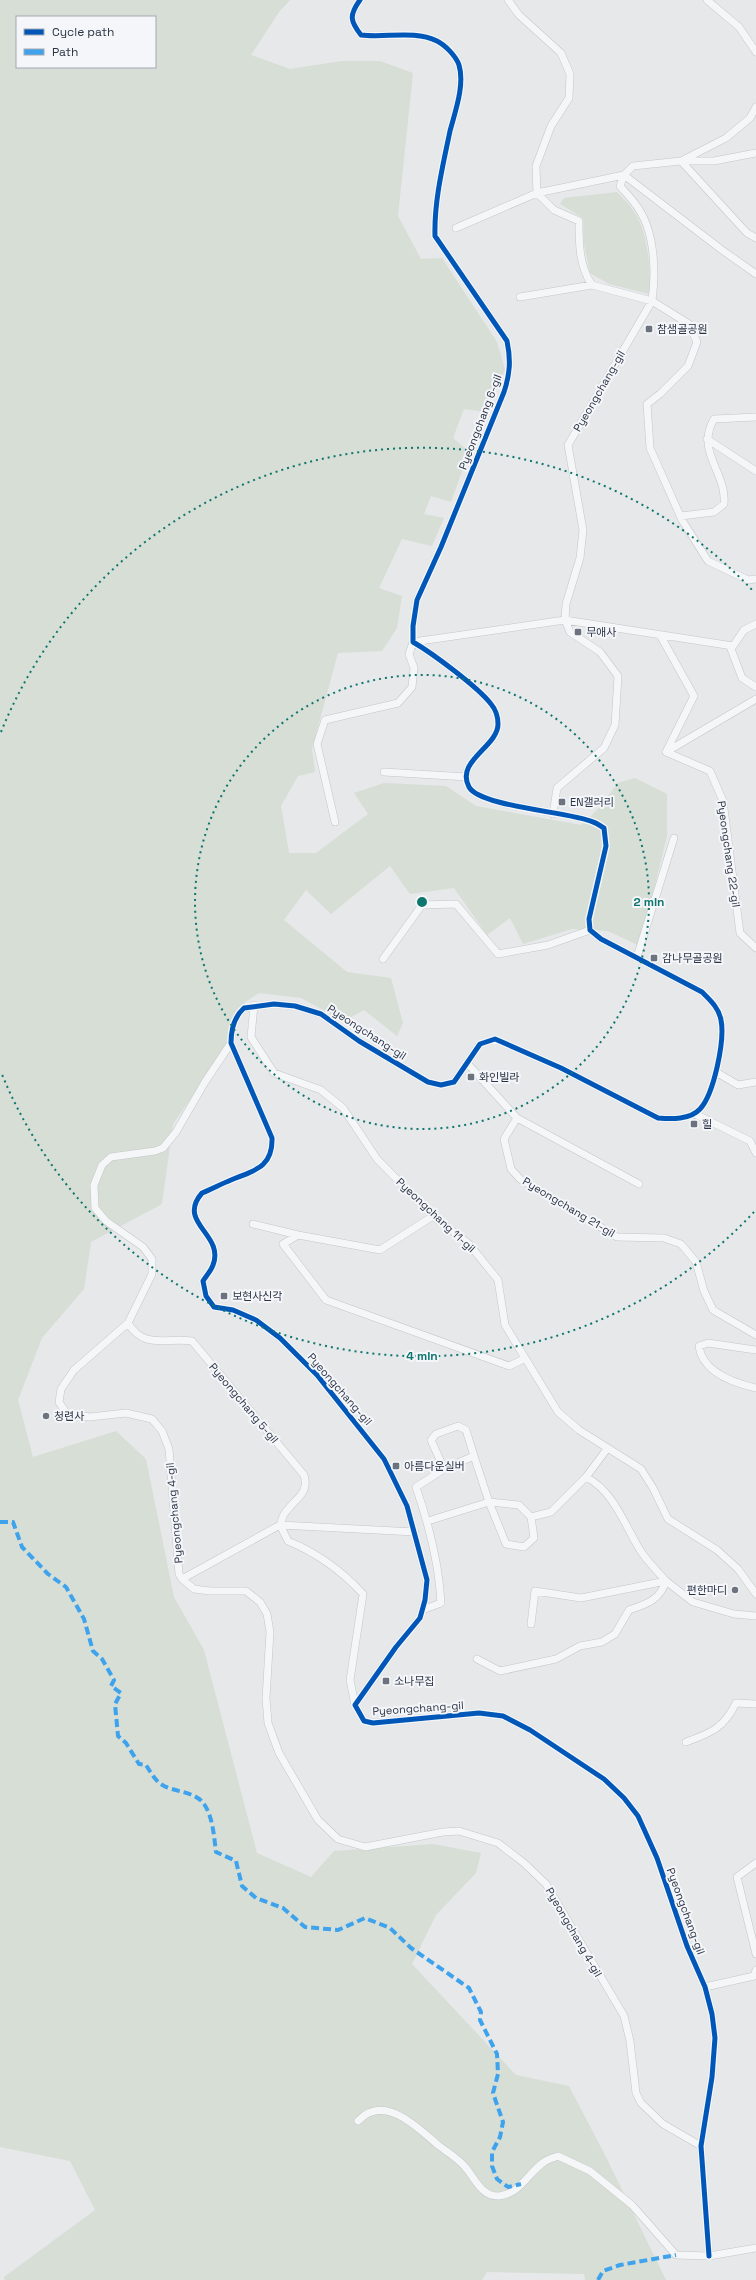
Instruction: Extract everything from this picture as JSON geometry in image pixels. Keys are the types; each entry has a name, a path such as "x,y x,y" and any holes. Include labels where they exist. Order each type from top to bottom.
{"street":[{"name":"Pyeongchang 6-gil","path":"335,822 317,744 325,720 398,703 412,687 414,668 409,654 413,642 412,626 417,600 441,547 510,374 510,356 507,341 435,236 435,218 441,179 458,97 458,65 447,48 436,41 423,37 403,35 361,35 353,25 352,17 360,0"},
{"path":"508,0 519,16 561,53 570,74 569,98 551,126 536,166 537,192 554,210 579,222 579,247 585,275 592,285"},
{"path":"707,0 739,27 756,52"},
{"path":"681,161 726,138 750,118 756,107"},
{"path":"456,228 537,192 624,175 633,166 681,161 714,161 756,153"},
{"path":"681,161 747,233 756,238"},
{"path":"624,175 756,274"},
{"name":"Pyeongchang-gil","path":"564,620 566,604 580,558 583,530 568,445 652,301 655,280 648,231 636,205 620,186 624,175"},
{"path":"520,297 592,285 652,301 689,324 697,342 688,366 660,394 647,404 650,448 681,516 708,561 748,580 756,579"},
{"path":"681,516 714,512 724,504 725,492 707,446 708,430 714,419 756,416"},
{"path":"707,439 756,471"},
{"path":"552,814 557,788 604,748 615,725 618,676 600,652 570,632 564,620"},
{"path":"413,642 564,620 733,646"},
{"path":"756,624 744,630 731,649 742,678 756,688"},
{"path":"660,635 694,696 666,752"},
{"path":"413,642 475,689 491,703 496,711 498,725 493,738 476,756 468,768 467,777 469,787 477,793 519,807 593,821 604,828 606,846 589,919 590,930 601,939 702,992 713,1003 721,1020 720,1045 716,1072 707,1097 699,1110 693,1113"},
{"path":"666,752 756,699"},
{"name":"Pyeongchang 22-gil","path":"666,752 710,771 723,800 740,933 756,948"},
{"path":"384,772 467,777"},
{"path":"637,957 674,838"},
{"path":"382,959 422,905 456,904 498,954 548,945 590,930"},
{"name":"Pyeongchang-gil","path":"254,1005 274,1004 295,1006 321,1014 359,1041 428,1082 441,1085 454,1082 480,1044 494,1040 561,1068 658,1118 675,1119 693,1113"},
{"path":"128,1323 152,1274 152,1259 143,1247 106,1221 95,1208 94,1185 102,1165 112,1157 155,1151 162,1148 176,1132 205,1082 231,1043 233,1028 240,1011 254,1005"},
{"name":"Pyeongchang 11-gil","path":"254,1005 251,1037 274,1073 321,1090 344,1108 377,1158 434,1216 469,1244 498,1280 505,1324 524,1359 558,1412 579,1430 641,1469 653,1488 668,1519 717,1550 738,1569 756,1594"},
{"name":"Pyeongchang-gil","path":"231,1043 268,1128 272,1138 273,1147 271,1155 262,1167 202,1193 194,1205 195,1219 214,1244 214,1264 203,1281 206,1296 214,1307 233,1310 256,1320 280,1338 317,1375 384,1459 407,1506 427,1580 420,1618 391,1654 355,1705 364,1721 373,1723 479,1713 503,1716 530,1730 604,1779 624,1798 638,1816 657,1858 687,1946 705,1987 715,2038 712,2077 701,2146 709,2256"},
{"path":"467,1063 517,1118 639,1184"},
{"path":"716,1072 738,1085 756,1082"},
{"path":"693,1113 750,1141 756,1153"},
{"name":"Pyeongchang 21-gil","path":"517,1118 504,1139 512,1169 520,1179 617,1237 664,1238 681,1244 696,1262 704,1291 713,1310 756,1335"},
{"path":"253,1224 298,1235 380,1250 434,1216"},
{"path":"298,1235 282,1244 326,1300 509,1366 524,1359"},
{"name":"Pyeongchang 4-gil","path":"128,1323 74,1370 61,1389 59,1402 67,1414 90,1417 126,1413 152,1419 162,1431 169,1449 179,1574 182,1579 194,1589 210,1591 246,1591 260,1602 267,1614 270,1632 266,1692 268,1723 279,1753 318,1820 338,1839 365,1847 444,1832 459,1831 498,1844 524,1863 546,1884 624,2016 630,2041 636,2093 641,2103 663,2124 701,2146"},
{"name":"Pyeongchang 5-gil","path":"128,1323 137,1336 153,1341 192,1341 304,1475 306,1484 302,1495 284,1514 280,1525"},
{"path":"756,1350 708,1342 698,1346 700,1356 715,1370 733,1382 756,1388"},
{"path":"428,1521 489,1502 519,1505 531,1517 534,1538 524,1547 506,1544 489,1502 466,1430 458,1426 436,1434 432,1440 444,1469"},
{"path":"531,1517 551,1512 586,1477 607,1449"},
{"path":"422,1610 441,1603 440,1573 428,1521 416,1487 444,1469 474,1456"},
{"path":"586,1477 599,1483 620,1514 642,1553 666,1581 693,1602 734,1614 756,1616"},
{"path":"280,1525 288,1541 300,1546 345,1574 363,1594 350,1680 355,1705"},
{"path":"182,1579 280,1525 414,1532"},
{"path":"531,1624 535,1591 581,1598 666,1581"},
{"path":"477,1660 500,1671 556,1659 580,1646 602,1642 615,1634 629,1610 651,1603 663,1590 666,1581"},
{"path":"686,1742 713,1732 730,1716 736,1703 756,1704"},
{"path":"756,1863 737,1877 756,1954"},
{"path":"705,1987 754,1976 756,1970"},
{"path":"358,2121 365,2114 376,2111 389,2111 409,2120 466,2167 486,2193 498,2196 512,2193 544,2162 558,2156 563,2158 590,2171 632,2205 676,2255 709,2256 756,2248"}],"shaded area":[{"path":"0,0 290,0 279,12 251,55 290,69 341,61 380,61 413,73 398,216 421,259 442,258 497,342 505,369 487,412 464,409 453,438 469,452 451,502 431,496 424,514 444,518 432,546 402,539 379,588 402,596 397,628 382,651 338,653 312,749 315,772 298,776 281,806 289,853 316,853 368,814 354,793 384,783 446,786 476,806 581,825 598,809 618,783 635,778 667,794 667,836 640,946 608,931 572,929 523,944 510,918 487,935 454,888 410,894 390,866 331,914 306,890 284,920 347,972 391,978 403,1023 397,1036 364,1010 344,1021 301,998 259,993 245,1002 230,1033 231,1040 173,1124 162,1204 91,1242 84,1289 42,1338 18,1400 33,1457 116,1431 146,1459 174,1597 204,1650 257,1853 311,1877 334,1851 433,1844 481,1853 476,1873 436,1915 412,1964 516,2075 569,2086 606,2157 666,2280 585,2280 584,2274 487,2272 482,2280 5,2280 4,2277 95,2210 70,2161 0,2147"},
{"path":"617,192 633,210 643,230 648,252 650,275 649,294 609,284 590,273 584,244 583,218 560,204 564,198"}],"marked path":[{"path":"0,1522 13,1522 22,1547 48,1574 66,1587 84,1619 93,1651 102,1659 114,1680 111,1686 121,1693 115,1704 118,1736 126,1743 139,1764 146,1765 161,1784 196,1797 204,1804 211,1821 216,1852 236,1861 242,1886 256,1898 283,1908 305,1927 338,1930 365,1918 390,1928 411,1948 469,1988 481,2012 480,2020 497,2054 498,2074 493,2093 503,2122 500,2137 492,2152 492,2166 497,2179 508,2187 521,2184"},
{"path":"598,2280 603,2271 620,2265 676,2255"}],"cycle path":[{"path":"360,0 356,5 352,18 361,35 409,35 428,38 437,41 447,48 459,65 461,73 460,90 440,183 436,210 435,236 507,341 509,354 509,373 504,392 441,547 417,600 413,626 413,642 443,662 466,680 493,706 497,716 498,724 492,740 472,762 468,769 466,778 469,787 477,794 490,800 582,818 594,822 604,828 606,846 589,919 590,930 601,939 702,992 714,1004 720,1016 722,1029 720,1053 710,1092 700,1109 696,1113 686,1117 658,1118 561,1068 495,1039 480,1044 454,1082 441,1085 428,1082 359,1041 321,1014 295,1006 274,1004 244,1008 238,1015 234,1024 231,1043 272,1138 271,1148 269,1156 260,1167 202,1193 196,1203 194,1213 197,1221 213,1245 215,1254 213,1265 203,1281 206,1296 214,1307 233,1310 256,1320 280,1338 317,1375 384,1459 407,1506 427,1580 425,1600 420,1618 396,1647 355,1705 364,1721 373,1723 479,1713 503,1716 530,1730 604,1779 624,1798 638,1816 657,1858 687,1946 705,1987 712,2014 715,2038 712,2077 701,2146 709,2256"}],"place":[{"name":"참샘골공원","path":"649,329"},
{"name":"무애사","path":"578,632"},
{"name":"EN갤러리","path":"562,802"},
{"name":"감나무골공원","path":"654,958"},
{"name":"화인빌라","path":"471,1077"},
{"name":"힐","path":"694,1124"},
{"name":"보현사신각","path":"224,1296"},
{"name":"청련사","path":"46,1416"},
{"name":"아름다운실버","path":"396,1466"},
{"name":"편한마디","path":"735,1590"},
{"name":"소나무집","path":"386,1681"}]}
